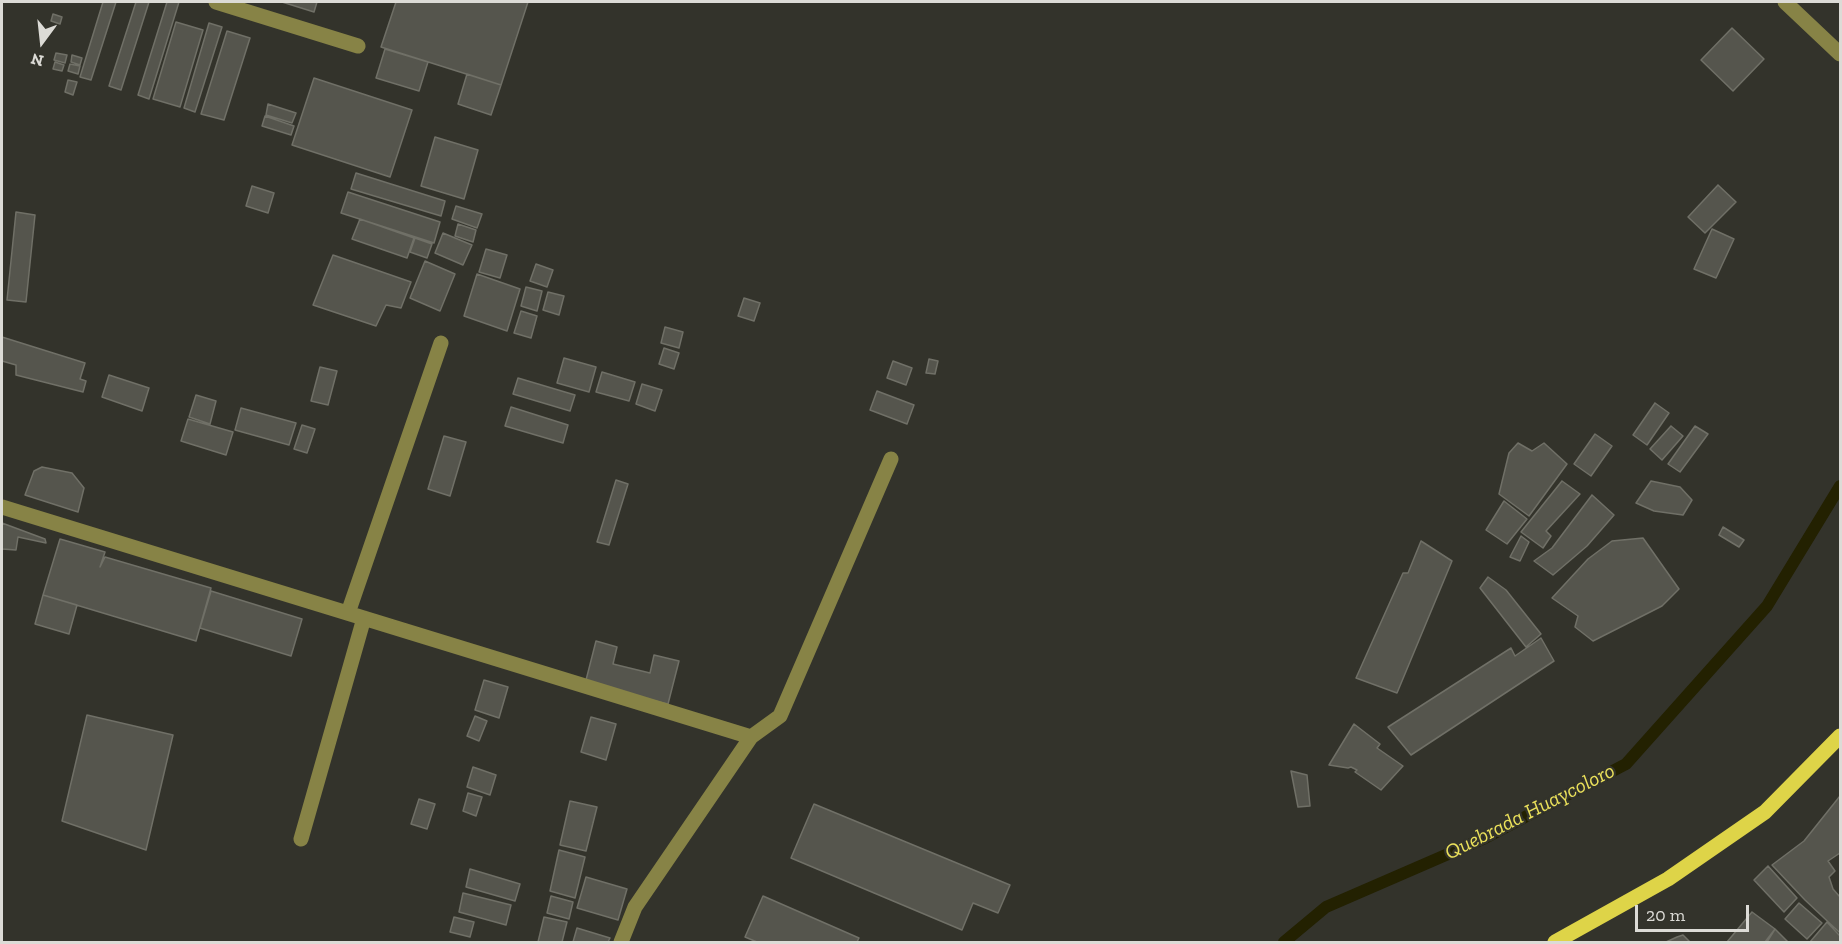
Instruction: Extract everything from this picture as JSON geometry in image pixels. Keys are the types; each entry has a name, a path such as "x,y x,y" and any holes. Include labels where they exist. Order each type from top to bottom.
{"main road":[{"path":"1555,942 1668,879 1765,812 1840,736"}],"street":[{"path":"216,2 358,46"},
{"path":"1785,2 1840,54"},
{"path":"348,613 441,344"},
{"path":"621,942 635,907 751,737 780,716 891,459"},
{"path":"2,507 751,737"},
{"path":"301,839 364,618"}],"building":[{"path":"103,2 116,2 91,80 80,77"},
{"path":"136,2 149,2 121,90 109,86"},
{"path":"167,2 179,2 149,99 138,95"},
{"path":"282,2 317,2 314,12"},
{"path":"396,2 528,2 501,85 381,47"},
{"path":"53,14 62,17 60,24 51,21"},
{"path":"176,22 203,30 180,107 153,99"},
{"path":"209,23 222,27 195,112 184,108"},
{"path":"1732,28 1764,59 1733,91 1701,60"},
{"path":"227,31 250,38 224,120 201,114"},
{"path":"385,49 428,62 419,91 376,78"},
{"path":"56,53 67,55 65,63 54,60"},
{"path":"72,55 82,58 80,65 71,62"},
{"path":"55,62 64,65 62,71 53,69"},
{"path":"70,64 80,66 78,74 68,71"},
{"path":"467,74 501,85 491,115 458,104"},
{"path":"314,78 412,110 390,177 292,145"},
{"path":"68,80 77,82 73,95 65,92"},
{"path":"268,104 296,113 292,123 266,115"},
{"path":"265,116 294,126 291,135 262,126"},
{"path":"435,137 478,150 464,199 421,186"},
{"path":"356,173 445,201 441,216 351,189"},
{"path":"1718,185 1736,202 1705,233 1688,217"},
{"path":"252,186 274,193 268,213 246,206"},
{"path":"348,192 440,222 434,243 341,213"},
{"path":"456,206 482,214 477,228 452,219"},
{"path":"16,212 35,215 26,302 7,300"},
{"path":"360,219 414,238 407,258 352,239"},
{"path":"458,224 476,230 473,242 455,236"},
{"path":"1712,229 1734,239 1716,278 1694,269"},
{"path":"443,233 472,245 463,265 435,253"},
{"path":"415,238 432,244 427,258 410,252"},
{"path":"486,249 507,255 500,278 479,272"},
{"path":"333,255 411,282 401,308 386,305 376,326 313,305"},
{"path":"425,261 455,274 440,311 410,298"},
{"path":"536,264 553,270 547,287 530,281"},
{"path":"477,274 520,289 507,331 464,316"},
{"path":"526,287 542,291 537,311 521,306"},
{"path":"548,292 564,296 559,315 543,310"},
{"path":"744,298 760,303 754,321 738,316"},
{"path":"521,311 537,316 531,338 514,333"},
{"path":"665,327 683,332 679,348 661,343"},
{"path":"2,337 85,363 80,379 86,381 83,392 16,375 16,365 2,361"},
{"path":"664,348 679,353 674,369 659,364"},
{"path":"564,358 596,367 589,392 557,383"},
{"path":"929,359 938,361 935,374 926,373"},
{"path":"893,361 912,368 906,385 887,378"},
{"path":"320,367 337,371 328,405 311,401"},
{"path":"602,372 635,382 629,401 596,392"},
{"path":"109,375 149,388 142,411 102,397"},
{"path":"518,378 575,395 570,411 513,394"},
{"path":"642,384 662,390 655,411 636,404"},
{"path":"877,391 914,405 907,424 870,410"},
{"path":"196,395 216,401 210,424 189,417"},
{"path":"1655,403 1669,413 1647,445 1633,435"},
{"path":"511,407 568,425 563,443 505,426"},
{"path":"241,408 296,423 289,445 235,430"},
{"path":"188,419 233,432 226,455 181,441"},
{"path":"302,425 315,429 307,453 294,449"},
{"path":"1671,426 1683,436 1662,460 1650,449"},
{"path":"1695,426 1708,434 1680,472 1668,464"},
{"path":"1595,434 1612,446 1591,476 1574,464"},
{"path":"444,436 466,442 450,496 428,489"},
{"path":"1518,443 1532,451 1544,443 1567,464 1529,516 1499,494 1509,453"},
{"path":"42,467 72,473 84,488 78,512 25,495 34,471"},
{"path":"616,480 628,484 609,545 597,542"},
{"path":"1562,481 1580,494 1546,531 1551,536 1543,548 1521,532"},
{"path":"1651,481 1680,487 1692,500 1683,515 1654,511 1636,503"},
{"path":"1592,495 1614,515 1587,546 1553,575 1534,561 1552,548"},
{"path":"1504,501 1527,519 1507,544 1486,530"},
{"path":"2,523 45,539 46,543 18,537 16,550 2,549"},
{"path":"1723,527 1744,540 1739,547 1719,535"},
{"path":"1521,536 1529,542 1520,561 1510,557"},
{"path":"1643,538 1679,589 1662,606 1593,641 1575,627 1578,616 1552,598 1588,559 1612,541"},
{"path":"60,539 105,552 100,567 105,557 211,588 196,641 43,595"},
{"path":"1421,541 1452,561 1397,693 1356,678 1403,573 1408,573"},
{"path":"1488,577 1506,590 1541,634 1526,647 1480,588"},
{"path":"211,591 302,619 291,656 200,628"},
{"path":"43,595 77,605 69,634 35,624"},
{"path":"1541,638 1554,661 1411,755 1388,727 1511,648 1515,656"},
{"path":"596,641 617,647 613,664 650,673 654,655 679,661 668,704 585,684"},
{"path":"484,680 508,687 499,718 475,710"},
{"path":"87,715 173,735 146,850 62,821"},
{"path":"475,716 487,721 479,741 467,736"},
{"path":"591,717 616,724 606,760 581,752"},
{"path":"1354,724 1380,744 1377,748 1403,766 1381,790 1351,767 1329,765"},
{"path":"473,767 496,775 490,795 467,787"},
{"path":"1291,771 1307,775 1310,806 1298,807"},
{"path":"468,793 482,797 476,816 463,811"},
{"path":"1840,796 1840,853 1828,861 1835,871 1829,877 1833,889 1840,897 1840,933 1772,865 1804,841"},
{"path":"419,799 435,804 427,829 411,824"},
{"path":"570,801 597,807 586,851 560,845"},
{"path":"814,804 1010,885 998,913 973,903 962,930 791,858"},
{"path":"559,850 585,857 575,898 550,891"},
{"path":"1768,866 1797,898 1784,912 1754,880"},
{"path":"470,869 520,884 515,901 466,887"},
{"path":"586,877 627,889 618,920 577,908"},
{"path":"463,893 511,905 506,925 459,912"},
{"path":"551,896 573,902 569,919 547,913"},
{"path":"763,896 859,938 857,942 757,942 745,937"},
{"path":"1799,903 1822,923 1807,939 1785,919"},
{"path":"1752,912 1775,929 1765,942 1727,942"},
{"path":"454,917 474,922 470,937 450,932"},
{"path":"544,917 567,922 562,942 538,942"},
{"path":"1827,922 1840,936 1840,942 1810,942"},
{"path":"577,928 610,938 608,942 573,942"},
{"path":"1775,929 1788,942 1767,942"},
{"path":"1683,935 1690,942 1666,942 1677,937"}],"waterway":[{"name":"Quebrada Huaycoloro","path":"1284,942 1326,907 1485,838 1626,764 1767,606 1840,486"}]}
